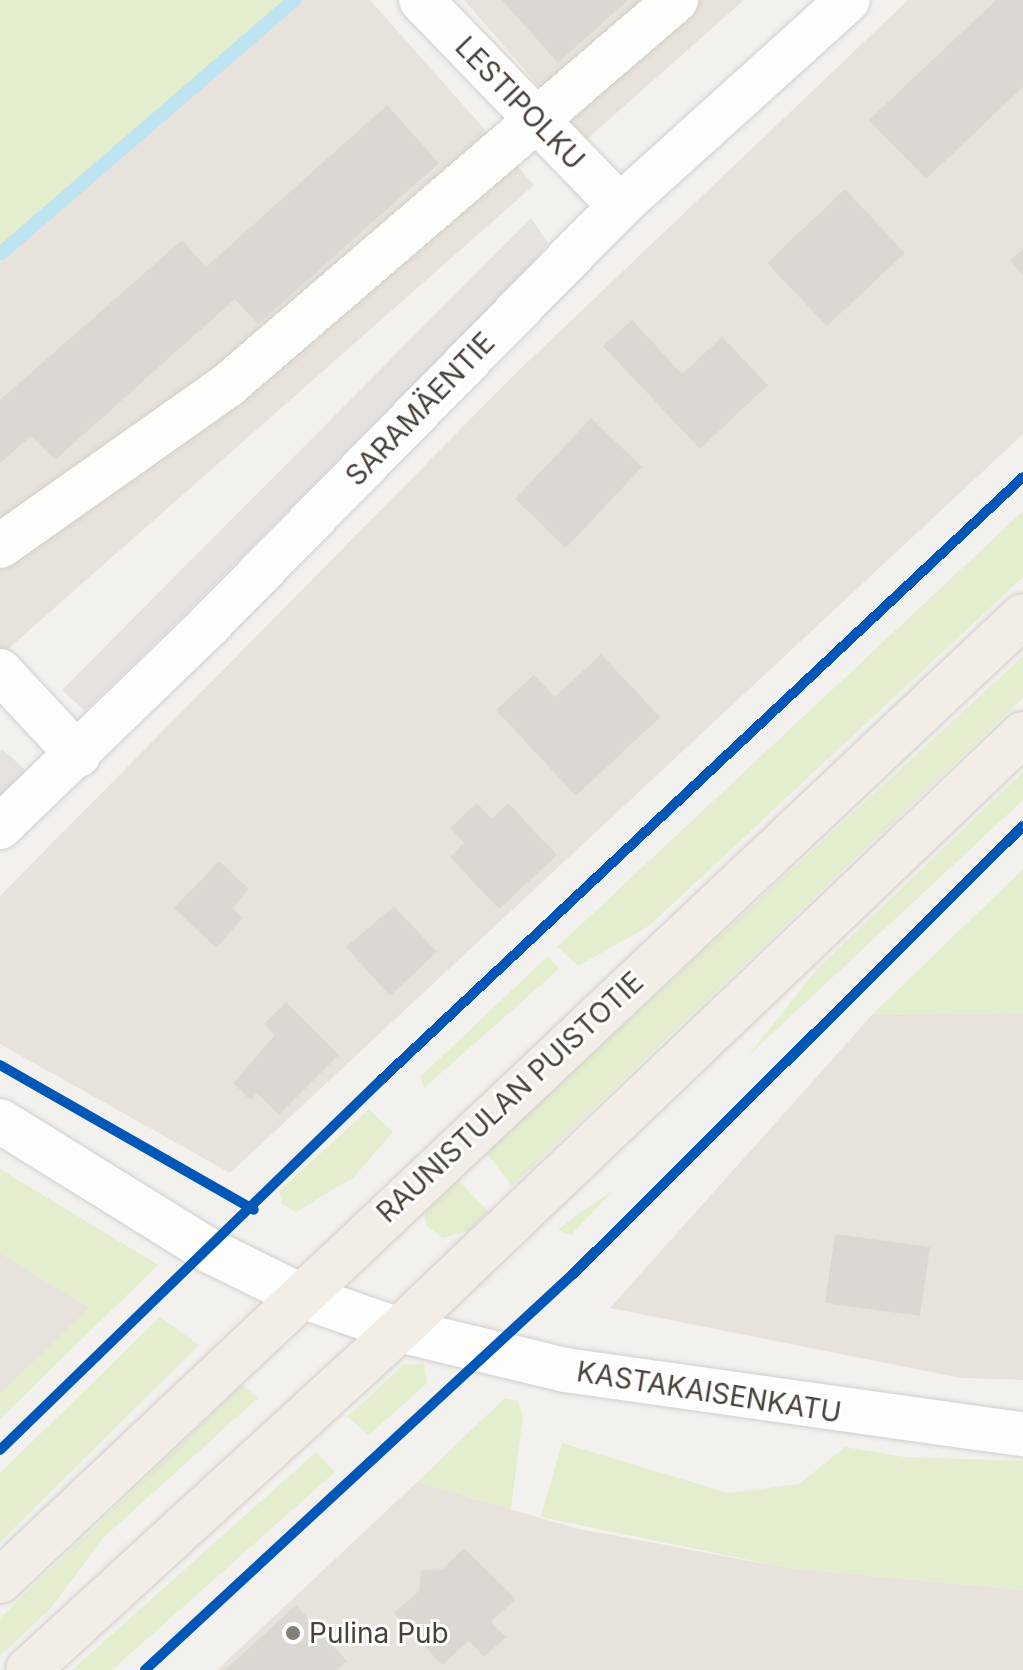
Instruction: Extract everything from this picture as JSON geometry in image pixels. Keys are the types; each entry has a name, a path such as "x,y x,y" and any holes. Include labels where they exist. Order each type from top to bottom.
{"main road":[{"name":"RAUNISTULAN PUISTOTIE","path":"0,1581 299,1295 1023,616"},
{"path":"28,1670 399,1330 1023,734"}],"street":[{"name":"LESTIPOLKU","path":"421,0 620,206"},
{"path":"0,546 228,385 676,0"},
{"name":"SARAMÄENTIE","path":"0,827 78,755 620,206 848,0"},
{"path":"0,671 78,755"},
{"name":"KASTAKAISENKATU","path":"0,1121 210,1251 299,1295 399,1330 565,1370 1023,1434"}],"shaded area":[{"path":"299,0 370,0 534,185 0,656 0,263"},
{"path":"464,0 744,0 586,140"},
{"path":"908,0 1023,0 1023,434 230,1173 0,1044 0,896 515,374"},
{"path":"531,218 548,243 533,264 85,711 62,690"},
{"path":"2,749 28,772 0,800 0,751"},
{"path":"1023,1013 1023,1380 961,1378 610,1308 872,1015"},
{"path":"0,1253 90,1308 0,1394"},
{"path":"417,1482 575,1528 787,1568 1023,1590 1023,1670 217,1670"}],"green space":[{"path":"0,0 299,0 0,263"},
{"path":"1023,511 1023,577 649,926 578,966 557,947"},
{"path":"1023,656 1023,698 512,1186 486,1152"},
{"path":"1023,772 1023,800 748,1056 816,970"},
{"path":"1023,869 1023,1013 872,1015"},
{"path":"548,956 559,969 424,1088 420,1077"},
{"path":"369,1109 393,1132 354,1177 296,1212 282,1204 279,1191"},
{"path":"0,1169 158,1265 0,1419 0,1394 89,1308 0,1253"},
{"path":"457,1179 488,1211 468,1231 442,1238 426,1225 425,1213"},
{"path":"614,1190 571,1235 558,1230 578,1214"},
{"path":"160,1317 199,1345 0,1542 0,1473"},
{"path":"424,1364 427,1383 369,1435 347,1417 403,1365"},
{"path":"242,1385 258,1398 103,1538 51,1608 0,1656 0,1618"},
{"path":"505,1398 518,1401 523,1415 511,1509 417,1482"},
{"path":"562,1443 728,1493 799,1484 845,1447 905,1457 1023,1461 1023,1590 787,1568 541,1517"},
{"path":"316,1452 335,1472 112,1670 72,1670"}],"building":[{"path":"502,0 628,0 558,63"},
{"path":"996,0 1023,0 1023,87 926,179 869,120"},
{"path":"387,105 439,163 258,324 235,299 55,460 31,436 0,463 0,400 182,240 206,267"},
{"path":"845,189 905,253 827,326 767,263"},
{"path":"1023,249 1023,275 1010,260"},
{"path":"632,320 682,374 722,337 768,385 700,449 603,346"},
{"path":"591,418 642,467 566,548 515,499"},
{"path":"601,654 660,717 576,796 496,710 534,675 555,697"},
{"path":"477,803 492,819 508,803 557,855 499,909 450,857 464,843 450,828"},
{"path":"219,861 249,889 232,908 243,918 216,948 174,908"},
{"path":"394,906 437,952 390,996 346,947"},
{"path":"286,1002 339,1055 279,1115 257,1093 250,1100 233,1083 275,1035 264,1024"},
{"path":"835,1234 930,1247 920,1316 825,1303"},
{"path":"464,1548 516,1599 491,1622 506,1637 484,1657 469,1641 442,1665 394,1613 419,1591 421,1571 442,1569"},
{"name":"Pulina Pub","path":"296,1605 347,1661 337,1670 225,1670"}],"waterway":[{"path":"0,254 294,0"}],"cycle path":[{"path":"0,1450 382,1079 1023,477"},
{"path":"145,1670 573,1274 1023,826"},
{"path":"0,1065 254,1210"}],"place":[{"name":"Pulina Pub","path":"293,1633"}]}
